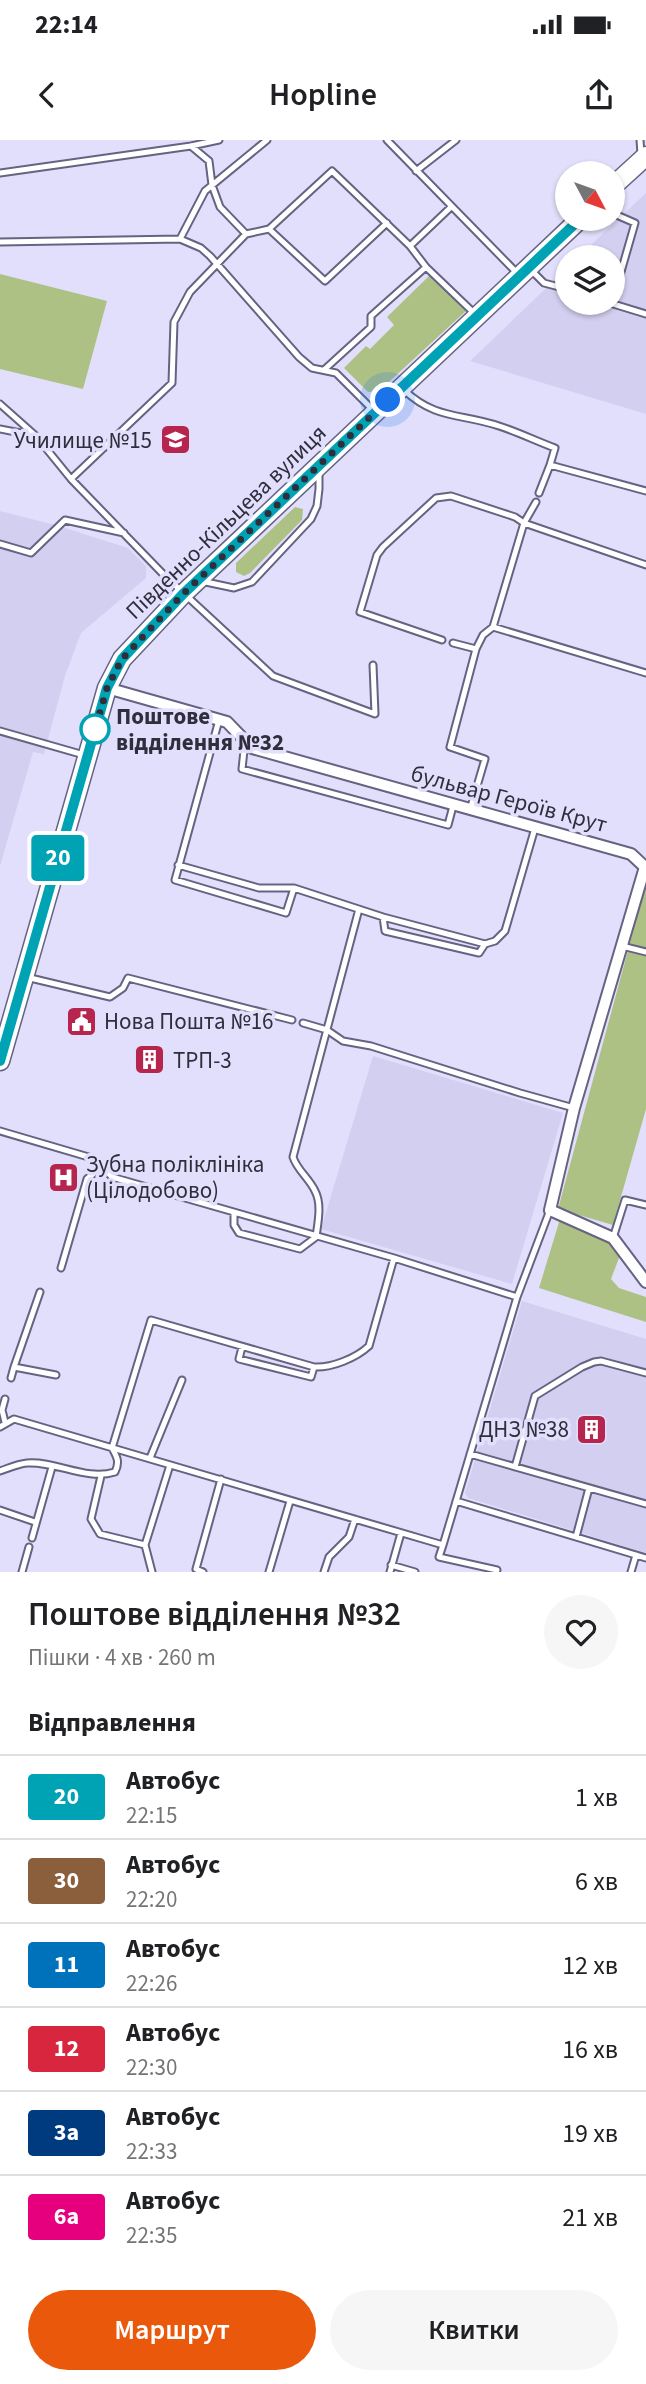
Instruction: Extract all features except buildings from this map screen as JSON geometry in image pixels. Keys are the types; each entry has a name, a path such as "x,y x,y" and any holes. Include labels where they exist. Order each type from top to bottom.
{"main road":[{"path":"625,175 644,158"},
{"name":"Південно-Кільцева вулиця","path":"0,1061 107,688 122,659 183,594 567,231"}],"street":[{"name":"бульвар Героїв Крут","path":"107,688 227,722 252,748 631,854 645,867 574,1108 550,1210"},
{"path":"550,1210 613,1238 646,1282"}],"lane":[{"path":"0,173 219,140"},
{"path":"180,239 205,191 267,140"},
{"path":"387,140 451,207 524,272 555,286"},
{"path":"416,171 456,140"},
{"path":"640,140 644,158"},
{"path":"191,146 209,161 212,185 220,207 246,234"},
{"path":"71,479 172,383 174,322 190,292 246,234 269,229 332,171 387,223 426,267 477,316"},
{"path":"410,246 451,207"},
{"path":"625,219 635,223 625,256"},
{"path":"269,229 325,281 387,223"},
{"path":"0,242 180,239 201,248 217,262 299,356 312,368 336,373 375,412"},
{"path":"325,369 371,327 371,316 426,267"},
{"path":"625,307 646,314"},
{"path":"401,388 419,404 437,412 497,425 555,448 539,492"},
{"path":"0,404 36,436 71,479 183,594 273,676 375,714 373,665"},
{"path":"0,429 36,436"},
{"path":"550,465 646,491"},
{"path":"198,580 234,588 252,582 311,520 317,506 318,467"},
{"path":"442,640 360,612 377,555 436,498 451,496 646,565"},
{"path":"470,810 485,759 450,747 476,649 483,635 493,626 524,523 536,502"},
{"path":"0,544 31,553 65,520 124,534"},
{"path":"493,626 646,673"},
{"path":"453,643 476,649"},
{"path":"219,719 175,880 286,913 295,888"},
{"path":"0,731 87,756"},
{"path":"245,741 242,769 448,825 453,806"},
{"path":"178,865 259,888 295,888 383,917 485,944 495,942 505,931 535,828"},
{"path":"234,1213 234,1225 239,1233 300,1249 316,1237 319,1206 315,1191 293,1157 359,909"},
{"path":"383,917 385,931 479,953 485,944"},
{"path":"622,946 646,952"},
{"path":"24,976 110,997 123,988 128,978 292,1020"},
{"path":"303,1023 327,1030 343,1041 371,1046 574,1108"},
{"path":"0,1131 92,1158 112,1177 394,1258 517,1297"},
{"path":"61,1268 87,1179 101,1167"},
{"path":"613,1238 625,1200 646,1205"},
{"path":"496,1572 497,1570 439,1557 517,1297 550,1210"},
{"path":"0,1471 29,1463 101,1476 115,1472 118,1465 112,1448 151,1320 314,1367 325,1368 364,1351 369,1346 394,1258"},
{"path":"10,1378 40,1292"},
{"path":"242,1347 239,1359 311,1377 314,1367"},
{"path":"515,1467 533,1401 541,1391 594,1362 601,1361 646,1373"},
{"path":"14,1367 56,1375"},
{"path":"150,1458 182,1380"},
{"path":"5,1399 2,1410 3,1425 14,1419 443,1545"},
{"path":"470,1454 646,1504"},
{"path":"152,1572 145,1545 170,1465"},
{"path":"32,1538 52,1466"},
{"path":"101,1476 91,1519 100,1534 145,1545"},
{"path":"203,1572 196,1569 220,1479"},
{"path":"576,1537 589,1488"},
{"path":"270,1572 290,1501"},
{"path":"456,1501 646,1558"},
{"path":"0,1510 35,1522"},
{"path":"324,1572 329,1557 349,1537 355,1519"},
{"path":"401,1533 390,1569 415,1572"},
{"path":"22,1572 29,1547"},
{"path":"631,1572 636,1555"}],"shaded area":[{"path":"646,193 646,414 470,361 555,280 555,315 625,315 625,245 591,245 606,231 625,231 625,213"},
{"path":"0,511 128,548 146,566 146,578 81,633 65,676 44,754 33,752 0,866"},
{"path":"373,1056 563,1113 512,1284 321,1229"},
{"path":"522,1301 646,1339 646,1553 468,1498 465,1493"}],"green space":[{"path":"0,274 107,301 83,389 0,369"},
{"path":"430,275 467,310 379,391 368,392 344,368 366,346 370,349 394,325 387,317"},
{"path":"295,507 303,509 302,520 250,573 244,576 236,572 236,563"},
{"path":"646,884 646,1109 613,1225 558,1209"},
{"path":"560,1219 624,1245 611,1279 619,1288 646,1297 646,1322 539,1288"}],"bus line":[{"name":"20","path":"0,1061 107,688 122,659 183,594 567,231"}],"place":[{"name":"Училище №15","path":"175,440"},
{"name":"Поштове відділення №32","path":"95,729"},
{"name":"Нова Пошта №16","path":"81,1021"},
{"name":"ТРП-3","path":"150,1060"},
{"name":"Зубна поліклініка (Цілодобово)","path":"63,1177"},
{"name":"ДНЗ №38","path":"592,1429"}],"route":[{"path":"95,729 94,733 107,688 122,659 183,594 388,400"}]}
